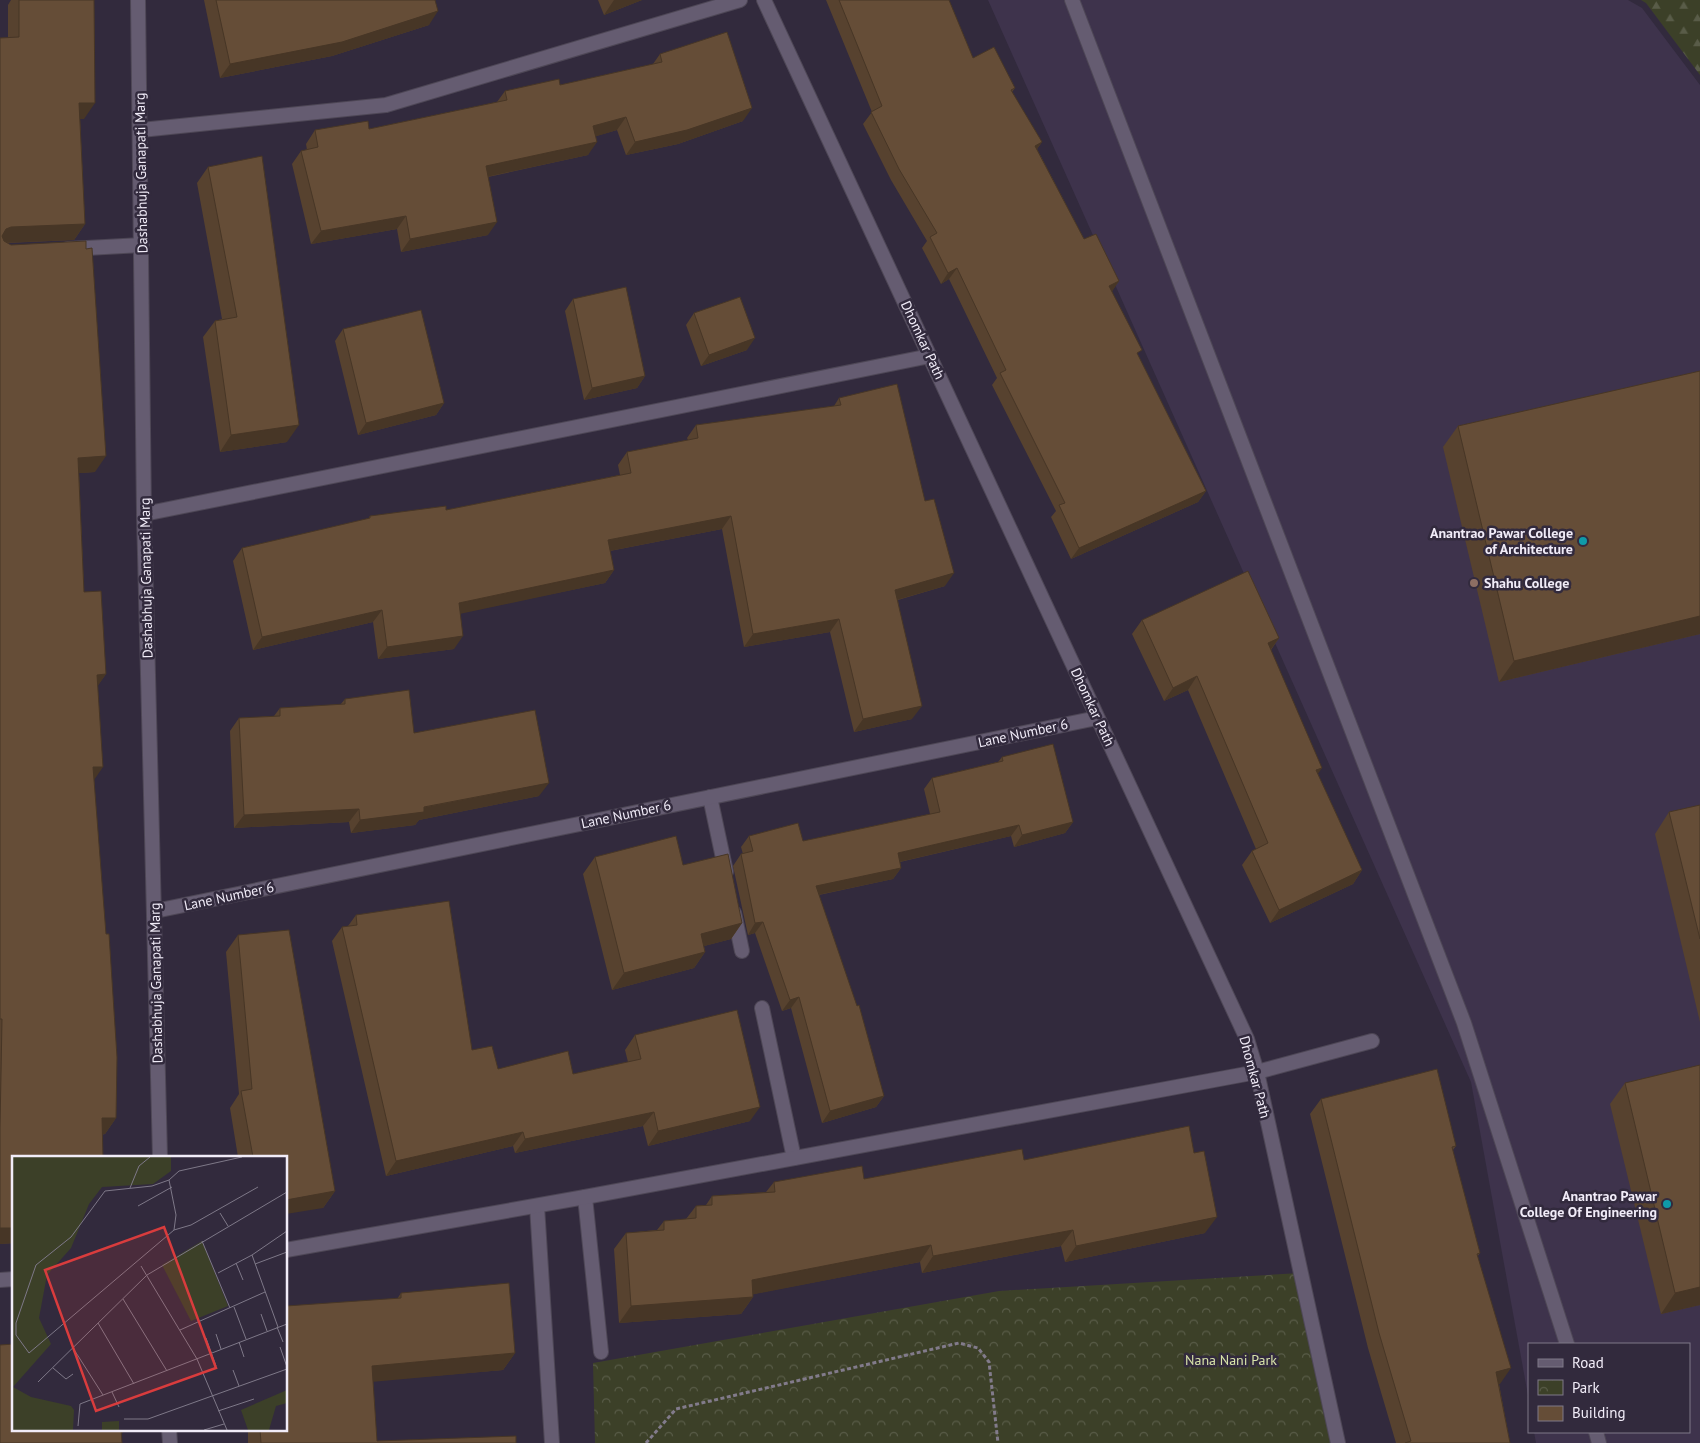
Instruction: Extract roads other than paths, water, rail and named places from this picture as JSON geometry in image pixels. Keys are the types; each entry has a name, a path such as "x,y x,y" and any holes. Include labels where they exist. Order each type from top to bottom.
{"street":[{"name":"Dashabhuja Ganapati Marg","path":"138,0 144,514 160,1156"},
{"path":"141,130 386,105 740,0"},
{"name":"Dhomkar Path","path":"764,0 1246,1039 1257,1072 1338,1443"},
{"path":"1072,0 1464,1023 1567,1343"},
{"path":"57,250 142,245"},
{"path":"144,514 930,356"},
{"name":"Lane Number 6","path":"155,912 1097,718"},
{"path":"710,797 728,885"},
{"path":"732,904 742,951"},
{"path":"762,1008 794,1158"},
{"path":"288,1250 537,1206 1257,1072 1372,1041"},
{"path":"585,1197 601,1352"},
{"path":"537,1206 552,1443"},
{"path":"169,1430 170,1443"}],"place":[{"name":"Anantrao Pawar College of Architecture","path":"1583,541"},
{"name":"Shahu College","path":"1474,583"},
{"name":"Anantrao Pawar College Of Engineering","path":"1667,1204"}],"park label":[{"name":"Nana Nani Park","path":"1231,1360"}]}
